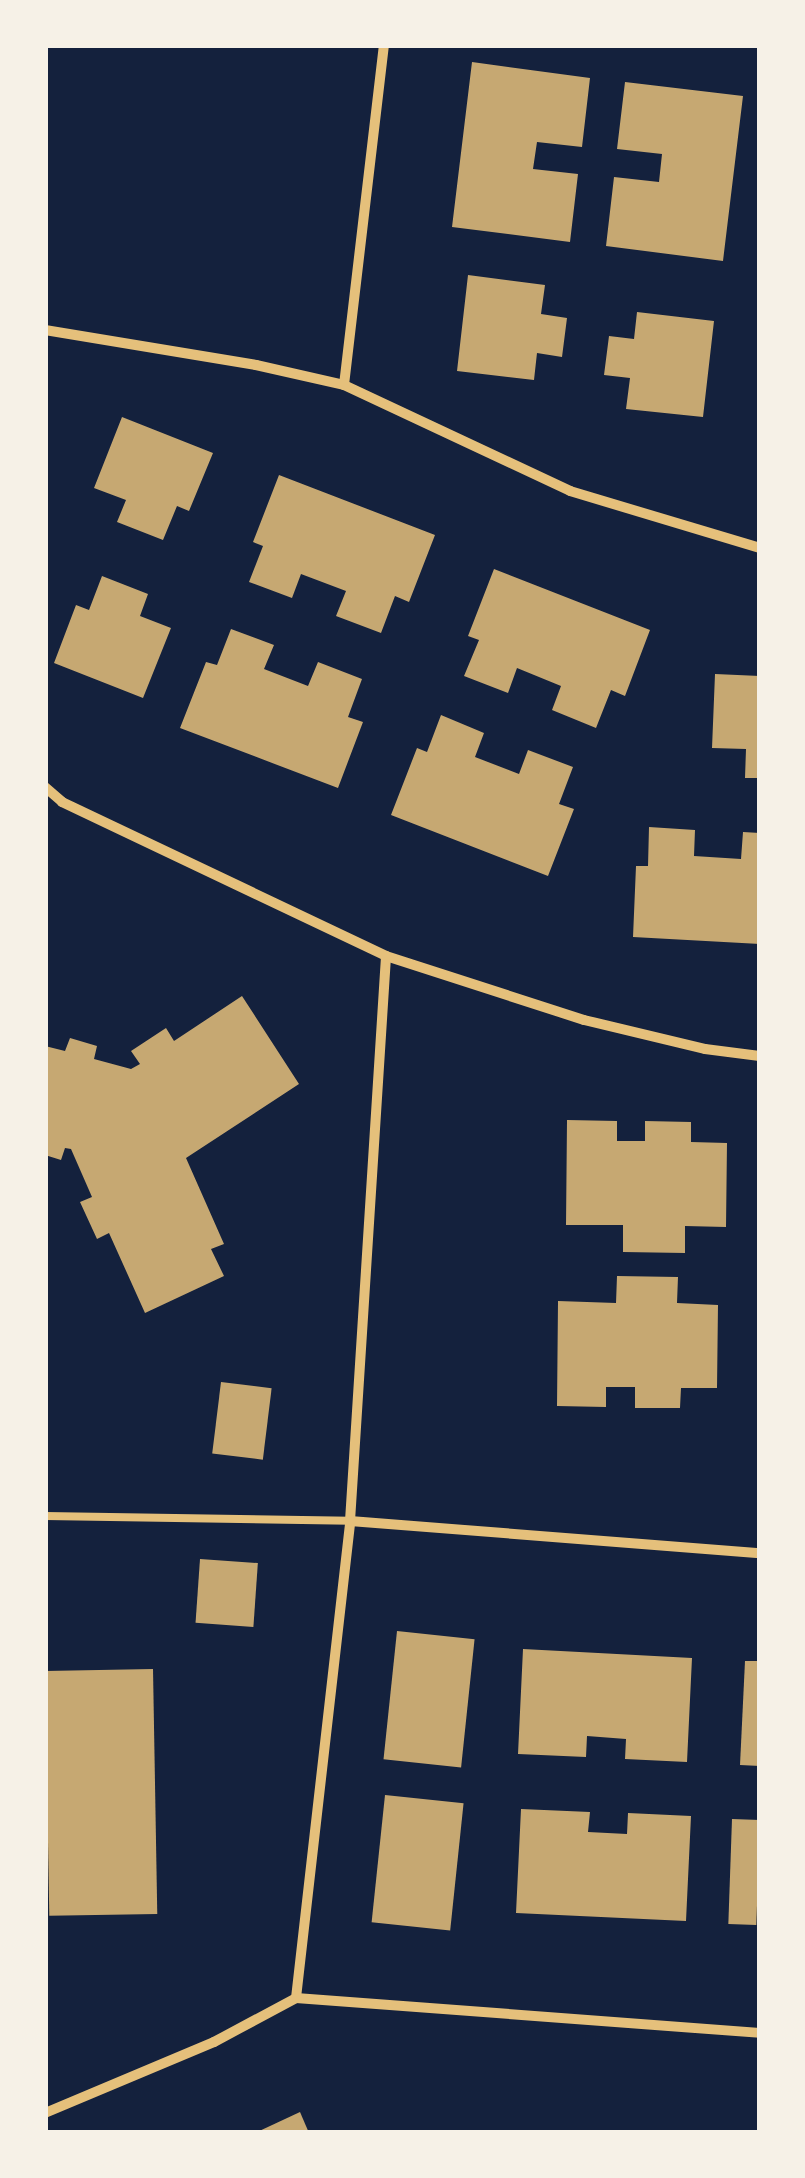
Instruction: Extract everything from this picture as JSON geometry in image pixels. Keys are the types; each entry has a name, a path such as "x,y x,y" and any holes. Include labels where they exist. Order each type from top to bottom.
{"street":[{"path":"344,385 384,45"},
{"path":"45,330 256,365 344,385 570,491 760,548"},
{"path":"45,787 62,802 386,956 584,1020 705,1049 760,1056"},
{"path":"296,1998 350,1521 386,956"},
{"path":"350,1521 760,1553"},
{"path":"45,2114 214,2042 296,1998 760,2032"}],"lane":[{"path":"45,1516 350,1521"}],"building":[{"path":"472,62 590,78 582,147 537,142 533,169 578,174 570,242 452,227"},
{"path":"625,82 743,96 723,261 606,246 614,177 659,182 662,154 617,149"},
{"path":"468,275 545,285 541,314 567,318 562,357 537,353 534,380 457,371"},
{"path":"637,312 714,321 703,417 626,409 630,378 604,375 609,336 634,339"},
{"path":"122,417 213,453 189,511 177,506 163,540 117,522 126,500 94,488"},
{"path":"279,475 435,535 409,602 395,596 381,633 336,616 346,591 301,574 292,598 249,582 263,546 253,542"},
{"path":"494,569 650,630 625,696 611,690 596,728 552,710 561,686 517,668 508,693 464,676 479,640 468,636"},
{"path":"102,576 148,594 140,616 171,628 143,698 54,663 76,605 89,610"},
{"path":"231,629 274,645 264,669 308,686 318,662 362,679 348,717 363,722 338,788 180,728 206,662 217,665"},
{"path":"715,674 760,676 760,778 745,778 746,749 712,748"},
{"path":"441,715 484,733 475,757 519,774 528,750 573,767 559,804 574,809 548,876 391,815 417,748 427,752"},
{"path":"649,827 695,830 694,856 741,859 743,832 760,833 760,944 633,937 636,866 648,866"},
{"path":"242,996 299,1084 186,1158 224,1244 211,1249 224,1276 145,1313 109,1233 97,1239 80,1202 92,1197 71,1149 65,1148 61,1160 45,1155 45,1046 65,1051 70,1038 97,1046 94,1059 131,1069 140,1064 131,1051 166,1028 174,1041"},
{"path":"567,1120 617,1121 617,1141 645,1141 645,1121 691,1122 691,1142 727,1143 726,1227 685,1226 685,1253 623,1252 623,1225 566,1225"},
{"path":"617,1276 678,1277 677,1303 718,1305 717,1388 681,1388 680,1408 635,1408 635,1387 606,1387 606,1407 557,1406 558,1301 616,1303"},
{"path":"221,1382 272,1388 263,1460 212,1453"},
{"path":"200,1559 258,1563 253,1627 196,1623"},
{"path":"397,1631 475,1639 461,1767 384,1759"},
{"path":"523,1649 692,1658 687,1762 625,1759 626,1739 587,1736 586,1757 518,1754"},
{"path":"745,1661 760,1661 760,1766 740,1765"},
{"path":"153,1669 157,1914 49,1916 45,1671"},
{"path":"385,1795 464,1803 450,1931 372,1922"},
{"path":"521,1809 590,1812 588,1832 627,1834 628,1813 691,1816 686,1921 516,1913"},
{"path":"732,1819 760,1820 756,1925 728,1924"},
{"path":"300,2112 309,2133 255,2133"}]}
